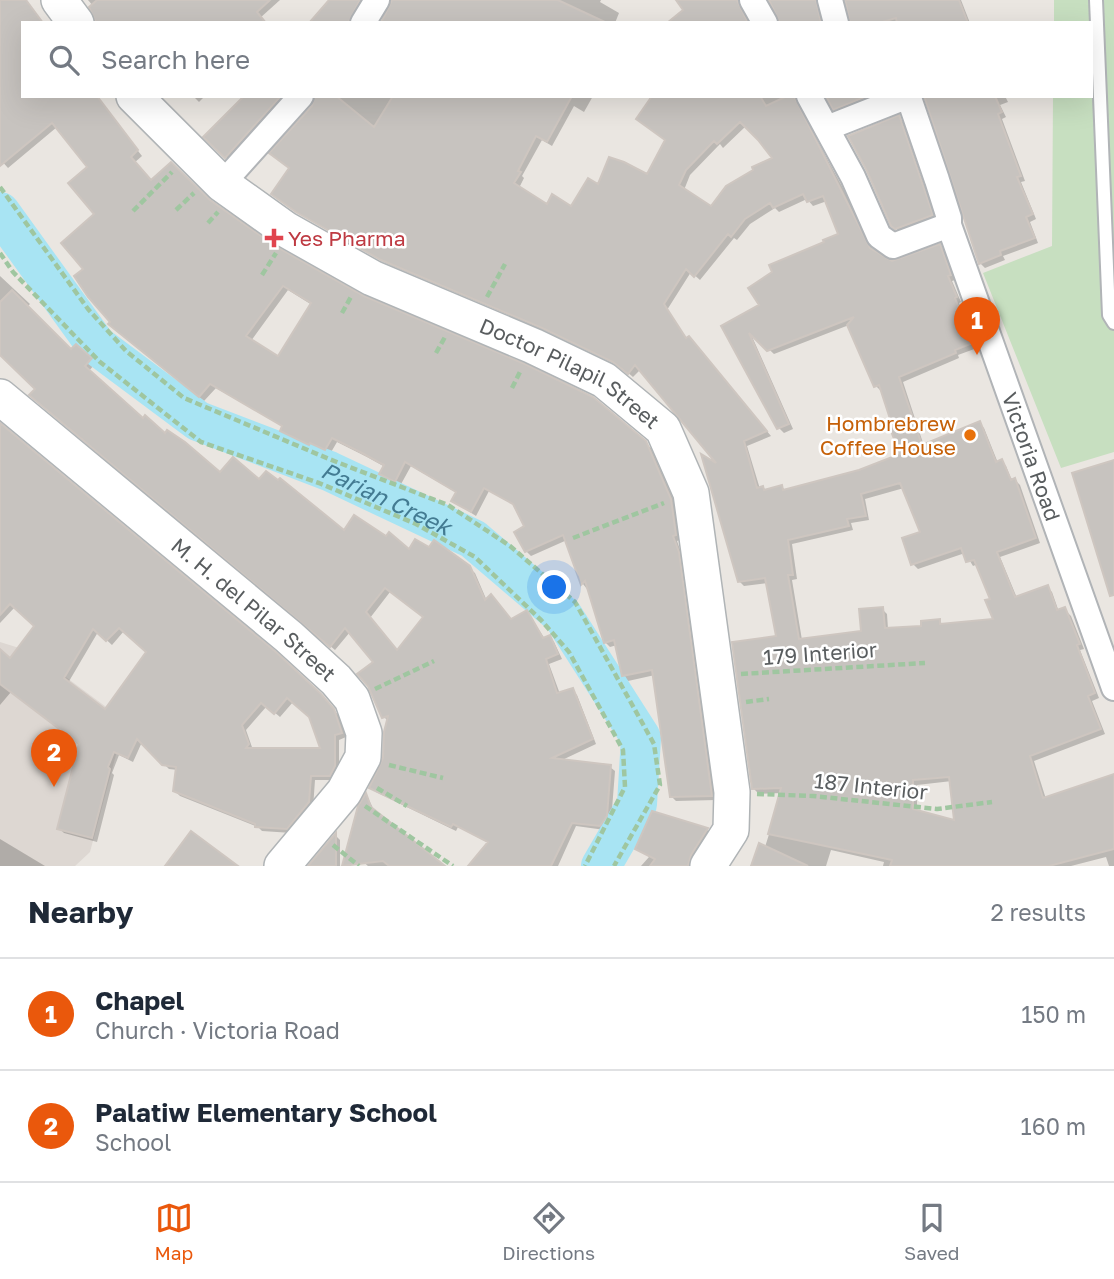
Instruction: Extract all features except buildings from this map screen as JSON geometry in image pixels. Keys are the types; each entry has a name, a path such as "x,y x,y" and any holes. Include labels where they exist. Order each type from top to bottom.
{"street":[{"path":"364,21 377,0"},
{"path":"752,0 764,21"},
{"path":"830,0 835,21"},
{"name":"Doctor Pilapil Street","path":"136,98 222,184 285,229 372,278 604,380 663,429 691,493 732,792 731,830 708,866"},
{"path":"222,184 299,98"},
{"path":"810,98 853,177 879,236 893,246 949,225"},
{"name":"Victoria Road","path":"858,105 909,98 949,218 949,225 1114,688"},
{"path":"827,128 858,105"},
{"name":"M. H. del Pilar Street","path":"0,397 289,636 336,680 352,699 364,733 365,744 357,778"},
{"path":"282,866 357,778"}],"lane":[{"path":"1096,0 1110,202 1109,315 1114,323"}],"path":[{"path":"133,211 190,154"},
{"path":"0,187 88,309 126,351 184,398 448,505 510,546 575,602 654,744 660,785 614,866"},
{"path":"0,253 13,272 100,362 201,442 319,483 415,524 475,557 541,620 569,652 623,750 625,787 584,866"},
{"path":"474,322 505,264"},
{"path":"573,538 691,493"},
{"path":"352,699 435,661"},
{"name":"179 Interior","path":"717,676 811,668 925,663"},
{"path":"357,778 443,778"},
{"path":"357,778 407,806"},
{"path":"357,778 453,866"},
{"name":"187 Interior","path":"746,793 813,796 937,809 992,802"},
{"path":"324,838 359,866"}],"shaded area":[{"path":"0,642 32,652 125,721 90,852 75,866 0,866"}],"green space":[{"path":"1054,0 1114,0 1114,452 1061,468 983,273 1052,246 1053,98 1093,98 1093,21 1054,21"}],"waterway":[{"name":"Parian Creek","path":"0,212 96,345 198,421 329,471 473,539 563,616 641,738 637,804 601,866"}],"place":[{"name":"Yes Pharma","path":"274,238"},
{"name":"Chapel","path":"977,355"},
{"name":"Hombrebrew Coffee House","path":"970,435"},
{"name":"Palatiw Elementary School","path":"54,787"}]}
